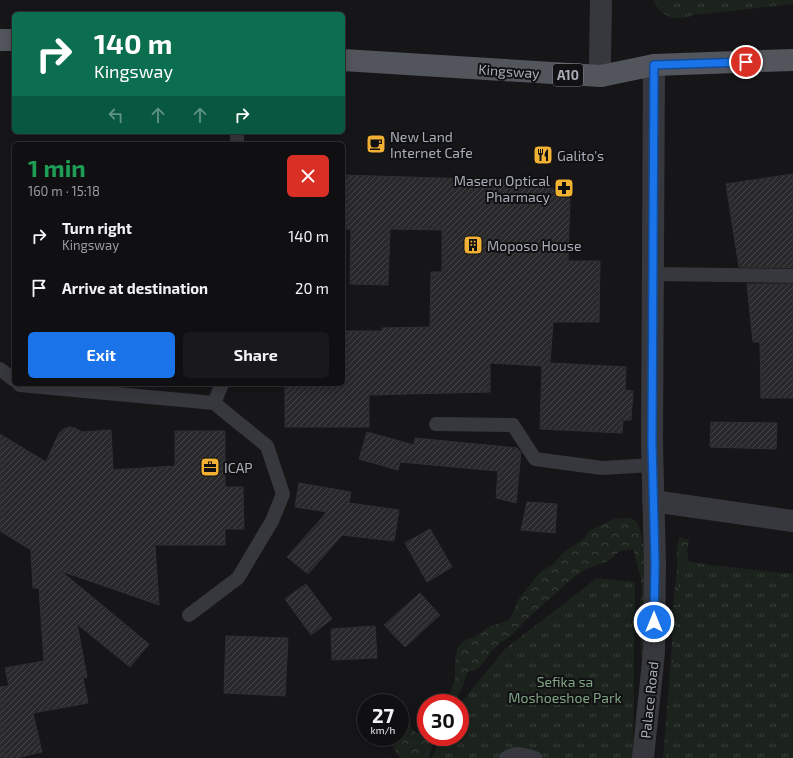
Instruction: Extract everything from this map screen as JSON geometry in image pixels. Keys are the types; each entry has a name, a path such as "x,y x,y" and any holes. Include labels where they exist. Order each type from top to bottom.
{"main road":[{"path":"0,40 12,40"},
{"name":"Kingsway","path":"345,60 601,76 654,65 793,60"}],"street":[{"path":"601,0 601,76"},
{"name":"Palace Road","path":"643,758 654,652 655,563 652,443 654,65"},
{"path":"653,501 793,521"}],"lane":[{"path":"653,274 793,276"},
{"path":"0,369 12,378"},
{"path":"31,386 214,403 267,446 282,494 272,521 238,578 188,616"},
{"path":"214,403 221,386"},
{"path":"436,424 513,425 535,459 602,468 653,466"},
{"path":"506,758 510,755 522,754 535,758"}],"green space":[{"path":"653,0 793,0 793,4 675,18 665,15"},
{"path":"630,518 637,522 641,533 646,560 643,668 640,639 640,601 642,590 641,579 633,549 620,551 608,561 586,569 574,577 528,618 511,636 500,643 477,669 468,672 459,694 449,694 455,680 457,648 467,639 474,637 489,627 509,620 518,600 542,571 553,564 563,553 585,538 589,531 614,519"},
{"path":"679,537 689,540 687,550 689,566 683,758 663,758 671,660 677,551"},
{"path":"681,560 710,565 793,574 793,758 666,758"},
{"name":"Sefika sa Moshoeshoe Park","path":"597,578 635,582 633,758 432,758 437,746 469,746 468,694 505,649"},
{"path":"409,722 413,730 417,733 417,746 432,746 429,758 400,758 393,746 409,746"}],"building":[{"path":"793,174 793,268 739,267 726,184"},
{"path":"345,175 538,181 570,198 568,261 600,261 599,322 553,322 550,363 626,367 625,390 633,391 631,420 623,420 622,433 540,429 542,366 490,363 490,392 369,395 369,427 285,427 285,386 345,386 345,331 382,331 382,328 430,327 431,272 442,272 442,230 390,229 388,285 350,284 351,229 345,229"},
{"path":"747,284 793,284 793,398 761,398 760,342 753,342"},
{"path":"711,422 777,423 776,449 710,447"},
{"path":"70,427 82,432 111,430 113,470 175,466 175,431 225,431 225,487 243,487 244,529 225,529 225,545 155,545 159,605 61,571 149,644 130,667 77,624 87,677 83,678 88,703 33,713 42,752 16,758 0,758 0,687 9,686 5,668 44,661 39,588 33,588 31,550 0,531 0,434 46,462 59,433"},
{"path":"367,432 414,445 415,438 517,448 521,452 516,503 496,498 498,471 400,462 398,470 359,459"},
{"path":"299,483 351,492 349,503 399,510 394,541 342,535 308,574 287,557 327,512 295,507"},
{"path":"527,502 557,504 555,533 521,530"},
{"path":"430,529 452,567 427,582 405,543"},
{"path":"306,584 332,619 311,635 285,599"},
{"path":"420,593 440,615 405,647 384,625"},
{"path":"375,626 377,658 332,660 331,629"},
{"path":"226,636 288,638 285,696 224,693"}],"place":[{"name":"New Land Internet Cafe","path":"376,144"},
{"name":"Galito's","path":"543,155"},
{"name":"Maseru Optical Pharmacy","path":"564,188"},
{"name":"Moposo House","path":"473,245"},
{"name":"ICAP","path":"210,467"}],"route":[{"path":"654,622 655,563 652,443 654,65 746,62"}]}
